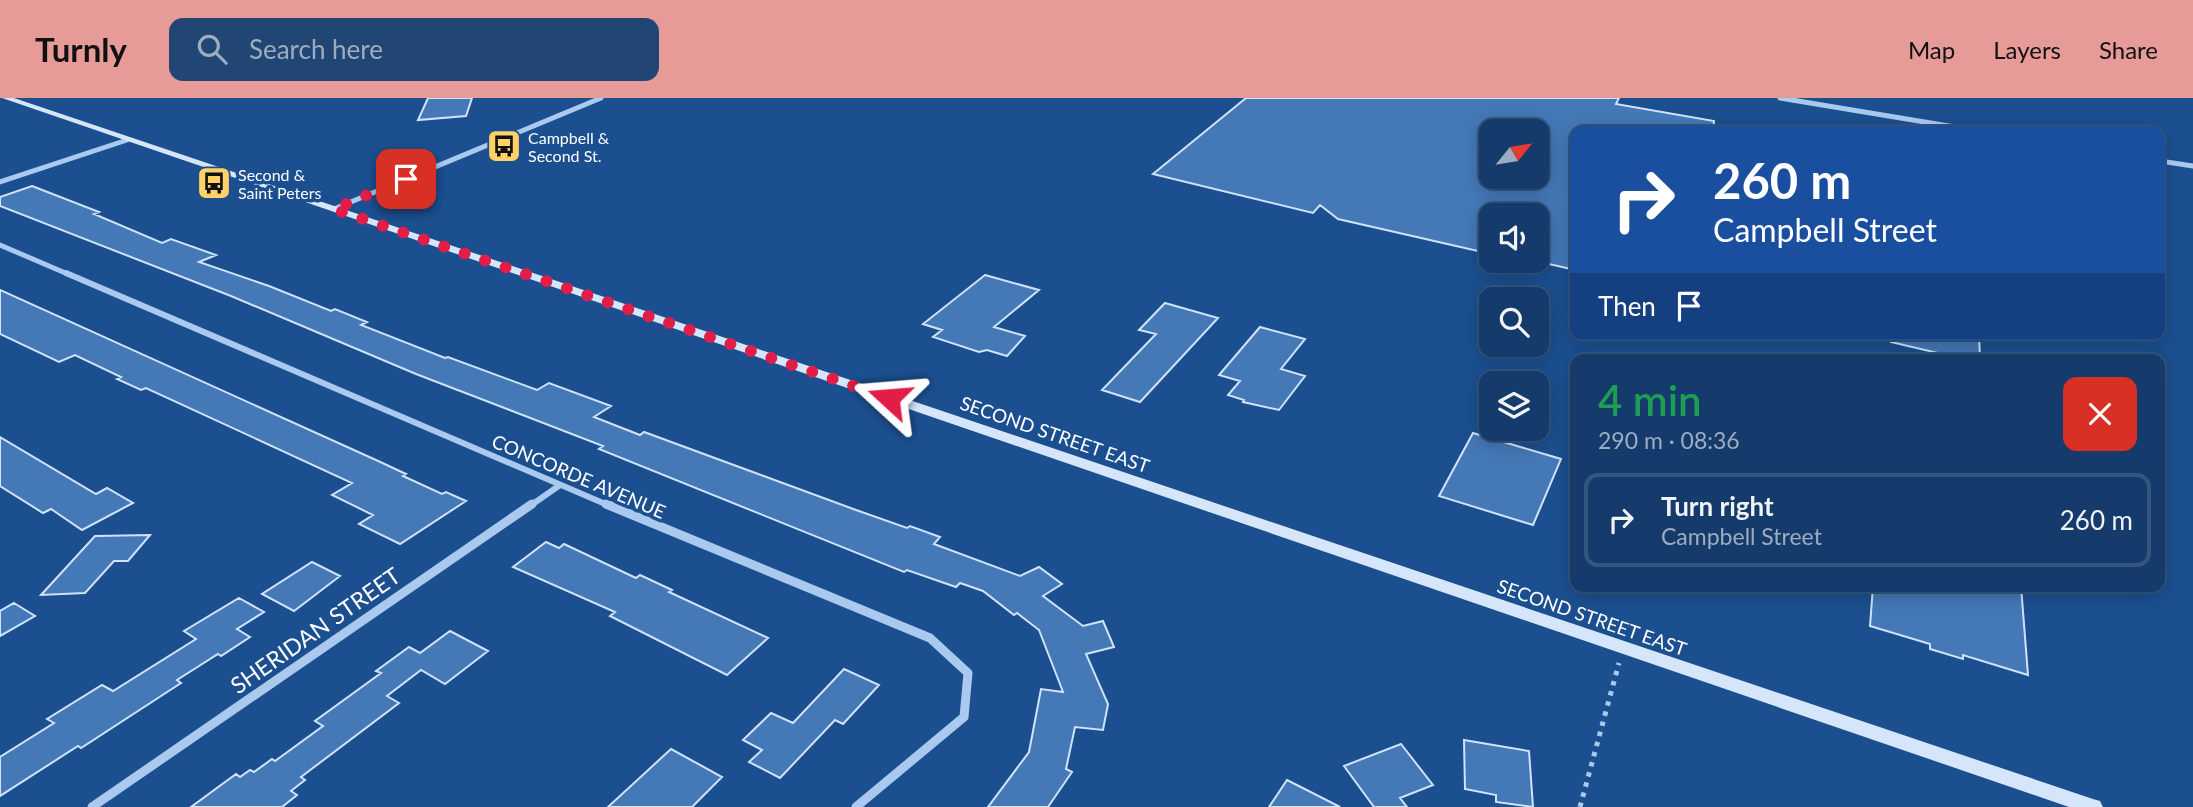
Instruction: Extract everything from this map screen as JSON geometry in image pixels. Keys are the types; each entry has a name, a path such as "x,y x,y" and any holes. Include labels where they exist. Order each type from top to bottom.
{"main road":[{"name":"SECOND STREET EAST","path":"6,98 2093,807"}],"street":[{"path":"334,209 601,98"},
{"path":"1780,98 1949,126"},
{"path":"0,182 127,140"},
{"path":"2165,162 2193,166"},
{"name":"CONCORDE AVENUE","path":"0,245 560,485 930,638 968,673 964,716 856,807"},
{"name":"SHERIDAN STREET","path":"92,807 560,485"}],"path":[{"path":"1580,807 1623,648"}],"building":[{"path":"428,98 472,98 466,116 418,120"},
{"path":"1246,98 1619,98 1616,104 1714,121 1714,126 1570,126 1570,269 1549,264 1549,203 1479,203 1479,251 1338,219 1320,205 1313,213 1153,174"},
{"path":"32,186 99,212 94,214 162,243 171,239 216,255 199,262 331,311 335,309 367,322 361,325 445,358 537,390 549,383 611,406 594,417 640,435 644,432 856,510 940,537 934,544 1020,576 1039,567 1062,584 1043,596 1083,626 1103,621 1114,647 1086,654 1108,704 1103,730 1075,727 1066,769 1072,772 1048,807 988,807 1029,752 1041,689 1063,692 1039,630 1017,613 1014,615 983,591 960,583 956,587 907,570 904,572 599,449 603,446 416,374 231,296 0,206 0,197"},
{"path":"985,275 1039,290 994,327 1025,336 1007,356 987,350 979,352 933,337 942,330 923,324"},
{"path":"0,290 376,460 442,494 446,492 466,501 400,544 359,524 373,515 332,495 352,483 146,388 141,390 117,379 121,377 75,355 59,362 0,334"},
{"path":"1165,303 1218,318 1140,402 1102,390 1156,334 1139,330"},
{"path":"1260,327 1305,339 1281,369 1305,376 1279,410 1243,402 1244,400 1228,395 1240,381 1219,375"},
{"path":"1979,340 1980,354 1942,354 1891,342"},
{"path":"1473,433 1479,435 1479,441 1500,441 1561,459 1533,525 1439,496"},
{"path":"0,437 96,494 107,488 133,503 82,530 51,509 43,513 0,486"},
{"path":"150,535 128,561 114,561 85,593 41,595 95,536"},
{"path":"546,542 559,548 564,544 636,578 640,575 672,590 669,592 768,638 727,675 610,616 615,612 513,567"},
{"path":"312,562 340,576 294,611 262,594"},
{"path":"1873,592 2021,592 2028,675 1963,655 1963,659 1930,649 1930,644 1870,626"},
{"path":"239,598 264,612 237,629 250,637 177,680 181,683 81,748 78,746 0,796 0,757 54,723 47,719 102,685 113,691 196,639 184,631"},
{"path":"14,603 35,616 0,636 0,611"},
{"path":"450,631 488,651 445,684 421,670 387,696 399,703 301,777 305,780 291,791 297,795 282,807 191,807 236,774 240,777 250,770 254,772 272,759 275,761 323,726 315,721 381,673 376,671 409,647 420,653"},
{"path":"844,669 879,685 843,724 835,720 780,778 749,762 762,750 743,740 771,713 793,723"},
{"path":"1464,740 1529,751 1533,807 1496,802 1496,795 1465,789"},
{"path":"1401,744 1433,785 1400,798 1407,807 1374,807 1344,766"},
{"path":"671,749 722,777 692,807 608,807"},
{"path":"1287,780 1340,807 1269,807"}],"place":[{"name":"Campbell & Second St.","path":"504,146"},
{"name":"Second & Saint Peters","path":"214,183"}],"route":[{"path":"406,179 334,209 889,398"}]}
